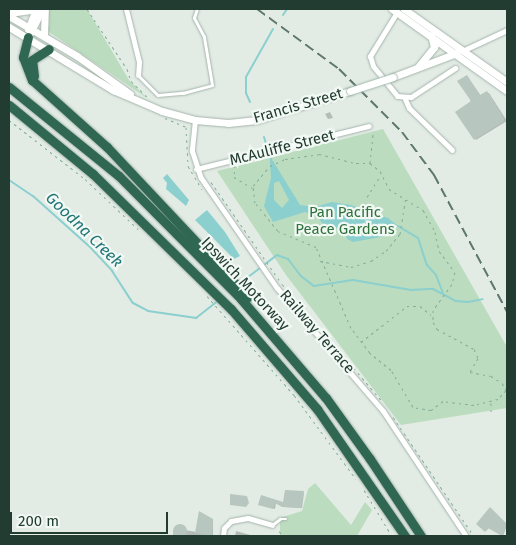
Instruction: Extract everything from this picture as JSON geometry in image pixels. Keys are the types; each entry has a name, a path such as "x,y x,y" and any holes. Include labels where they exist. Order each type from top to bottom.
{"highway":[{"path":"28,37 24,53 26,70 35,83 108,147 223,274"},
{"path":"49,49 36,56 31,65 35,78 52,97"},
{"name":"Ipswich Motorway","path":"9,87 119,176 223,274 244,297 252,311 337,413 421,536"},
{"name":"Ipswich Motorway","path":"9,105 93,174 228,312 317,409 405,536"}],"main road":[{"path":"9,15 36,9"},
{"path":"28,37 36,9"},
{"path":"30,27 44,9"},
{"path":"44,9 44,34"},
{"path":"397,10 457,52 507,91"},
{"path":"397,10 465,50 507,82"},
{"name":"Francis Street","path":"9,15 44,34 136,99"},
{"name":"Francis Street","path":"9,28 49,49 102,84 162,111 195,120 228,122 257,120 393,77 457,52"},
{"path":"416,69 434,47 430,34"}],"street":[{"path":"126,9 139,62 138,75"},
{"path":"397,10 370,58 396,95 405,98 455,68"},
{"path":"457,52 507,30"},
{"path":"405,98 408,108 452,150"},
{"name":"Railway Terrace","path":"195,120 192,148 196,170 271,274 356,377 399,433 466,536"},
{"name":"McAuliffe Street","path":"196,170 369,126"},
{"path":"223,536 224,528 231,521 248,518 272,526"}],"lane":[{"path":"138,75 158,95 183,93 212,85 204,37 194,18 197,9"},
{"path":"272,526 280,519 286,520"}],"path":[{"path":"88,9 127,69 131,81 151,100"},
{"path":"9,120 84,179 142,232"},
{"path":"370,163 373,133"},
{"path":"252,188 275,162 319,154 356,164 370,163 381,174 388,189 406,198 424,212 435,232 439,251 454,269 448,291 432,316"},
{"path":"228,161 236,170 234,178 252,188 255,203 265,219 278,231 315,246 328,281 361,342 391,370 412,407 426,410 442,401 474,405 491,402 502,396 505,387 491,376 471,372 478,358 474,349 437,329 432,316 420,306 407,306 361,342"},
{"path":"368,197 381,174"},
{"path":"210,183 271,274"},
{"path":"320,261 351,267 361,265 386,251 401,231 406,198"},
{"path":"205,288 228,312 322,432 364,490 392,536"},
{"path":"491,402 491,412"},
{"path":"279,531 283,536"}],"green space":[{"path":"49,9 87,9 129,80 147,98 49,32 46,26 49,26"},
{"name":"Pan Pacific Peace Gardens","path":"383,129 507,347 507,408 401,425 286,275 217,171"},
{"path":"315,483 351,525 365,502 372,510 357,536 280,536 280,518 302,511 308,489"}],"water":[{"path":"270,161 273,161 300,205 315,207 332,202 351,205 388,218 398,226 386,236 353,242 347,239 345,230 325,226 317,217 305,212 273,222 264,206 271,178","holes":["279,181 289,200 282,208 274,200 274,183"]},
{"path":"167,174 189,200 186,206 166,189 167,183 163,178"},
{"path":"207,210 225,232 240,256 234,259 195,220"}],"building":[{"path":"467,75 480,95 487,91 505,120 474,140 455,112 471,101 457,81"},
{"path":"285,490 304,491 301,508 282,507 275,503 273,509 258,505 261,495 283,502"},
{"path":"230,494 247,496 249,503 246,507 230,505"},
{"path":"490,507 507,524 502,536 488,528 485,532 476,524"},
{"path":"199,511 213,519 212,536 195,533"},
{"path":"180,524 185,526 187,531 185,536 180,538 175,536 173,531 175,526"}],"waterway":[{"path":"283,15 287,9"},
{"path":"250,102 246,93 246,77 273,29"},
{"path":"264,137 267,147"},
{"path":"270,155 272,163"},
{"name":"Goodna Creek","path":"9,180 33,196 90,247 112,271 133,303 148,311 196,318 218,301"},
{"path":"398,226 418,238 427,265 436,275 443,293"},
{"name":"Goodna Creek","path":"239,284 277,255 288,259 301,276 314,286 353,280 411,290 433,289 456,301 468,302 483,299"}],"railway":[{"path":"257,9 339,69 402,132 434,175 507,312"}]}
